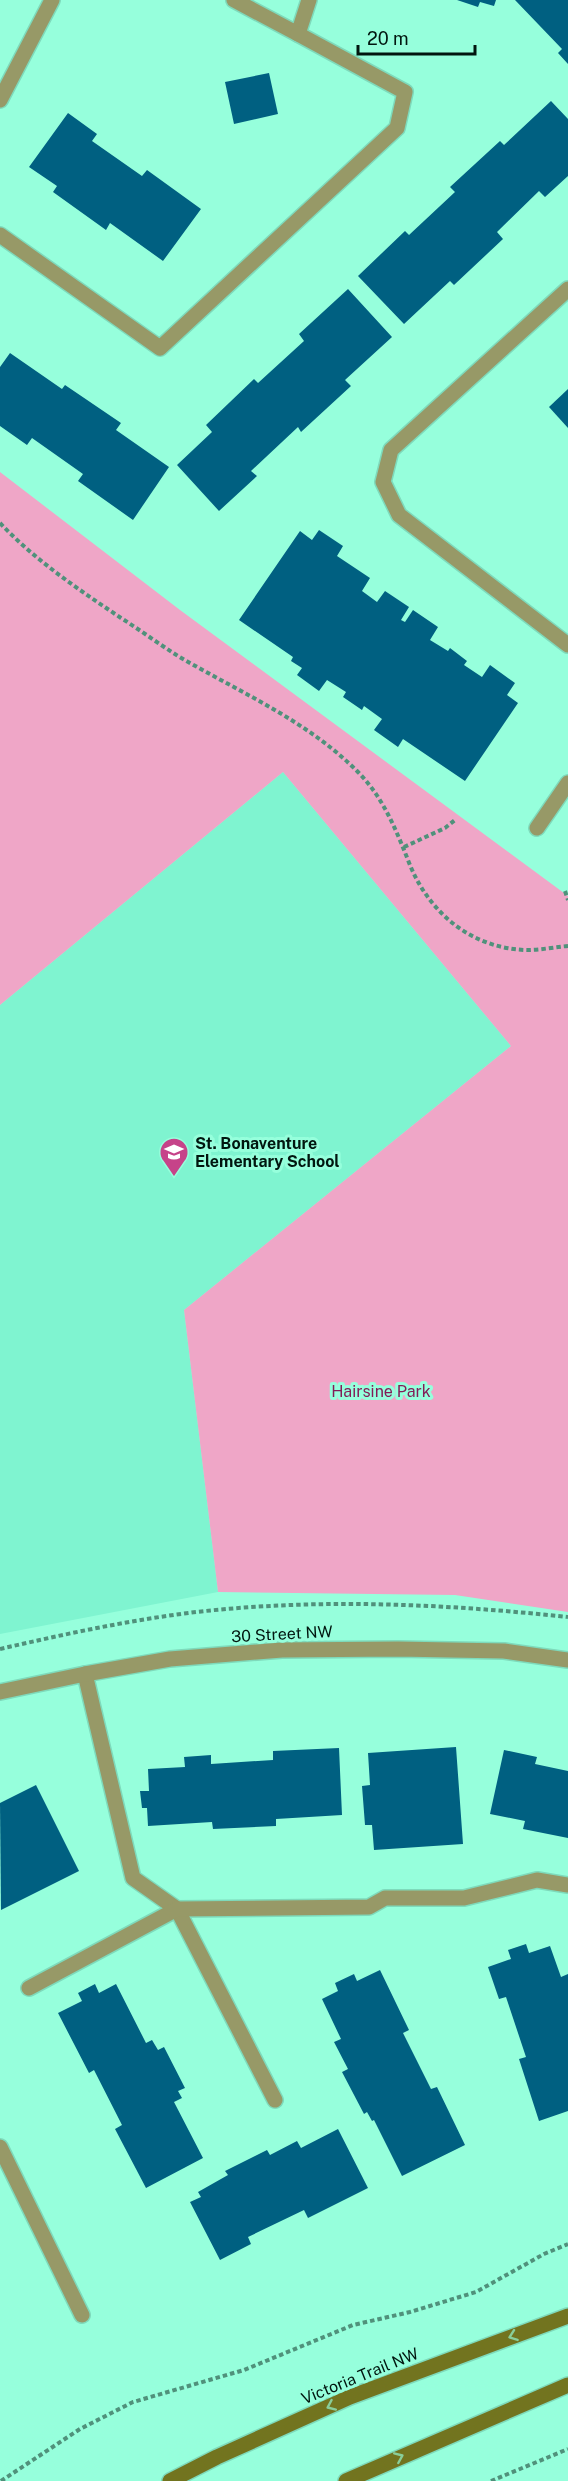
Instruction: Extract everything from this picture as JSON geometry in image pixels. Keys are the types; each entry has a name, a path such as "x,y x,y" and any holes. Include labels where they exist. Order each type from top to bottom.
{"main road":[{"name":"Victoria Trail NW","path":"170,2481 350,2397 568,2316"},
{"path":"346,2481 568,2385"}],"street":[{"path":"0,100 52,0"},
{"path":"0,235 160,348 397,128 405,92 234,0"},
{"path":"298,34 309,0"},
{"path":"568,289 391,450 383,482 399,515 568,645"},
{"path":"537,828 568,783"},
{"name":"30 Street NW","path":"0,1692 170,1659 282,1650 504,1651 568,1660"},
{"path":"85,1674 133,1878 177,1909 275,2100"},
{"path":"29,1988 177,1909 369,1907 385,1898 464,1898 537,1880 568,1885"},
{"path":"2,2156 82,2314"}],"path":[{"path":"0,523 36,557 90,597 176,655 270,706 308,730 356,771 379,797 397,828 423,892 457,928 479,940 503,947 528,950 568,946"},
{"path":"404,847 445,828 454,820"},
{"path":"565,891 568,900"},
{"path":"0,1649 96,1627 198,1612 298,1605 461,1606 568,1617"},
{"path":"1,2481 80,2429 133,2402 244,2370 353,2325 410,2312 476,2292 544,2254 568,2244"},
{"path":"491,2481 568,2449"}],"shaded area":[{"name":"St. Bonaventure Elementary School","path":"283,772 511,1046 184,1310 218,1592 0,1634 0,1005"}],"green space":[{"name":"Hairsine Park","path":"0,472 180,610 568,896 568,1612 455,1595 218,1592 184,1310 511,1046 283,772 0,1005"}],"building":[{"path":"457,0 496,0 494,6 480,2 478,7"},
{"path":"515,0 568,0 568,64 558,53 562,49"},
{"path":"269,73 278,114 234,124 225,82"},
{"path":"551,101 568,119 568,176 545,197 539,191 497,232 503,239 454,285 450,281 404,324 358,276 405,231 409,235 455,192 450,187 500,141 504,145"},
{"path":"68,113 97,134 92,141 142,176 147,170 201,209 163,261 110,223 106,230 53,192 57,186 29,167"},
{"path":"348,289 392,337 345,380 351,386 301,432 298,427 251,471 257,476 219,511 177,465 212,432 206,425 254,379 258,383 304,341 299,334"},
{"path":"10,353 62,389 65,385 121,423 116,430 169,467 133,520 78,481 83,474 32,438 27,445 0,426 0,367"},
{"path":"568,389 568,428 549,407"},
{"path":"319,530 343,546 337,556 370,578 362,591 377,602 385,591 409,607 401,620 405,622 413,610 438,627 430,640 448,651 450,648 467,661 464,665 482,677 490,665 515,683 507,695 518,703 465,781 403,739 398,747 374,730 382,719 364,706 362,710 343,697 346,692 327,680 319,691 297,675 302,668 291,661 293,657 239,620 300,531 312,540"},
{"path":"456,1747 463,1844 374,1850 372,1825 365,1825 362,1786 370,1785 368,1753"},
{"path":"339,1748 342,1815 276,1819 276,1826 213,1829 212,1822 148,1826 147,1808 142,1808 140,1791 149,1791 148,1769 185,1767 184,1757 211,1755 211,1764 273,1760 273,1751"},
{"path":"504,1750 537,1757 535,1764 568,1771 568,1838 523,1829 525,1821 490,1814"},
{"path":"36,1785 79,1871 1,1910 0,1803"},
{"path":"526,1944 529,1953 550,1946 561,1977 568,1974 568,2111 539,2121 519,2059 526,2057 506,1997 499,1999 488,1967 511,1959 508,1950"},
{"path":"380,1970 409,2030 403,2033 431,2089 437,2087 465,2145 402,2176 374,2120 372,2121 367,2112 364,2114 342,2072 348,2069 334,2042 341,2039 322,1999 338,1991 335,1983 354,1974 357,1981"},
{"path":"95,1984 99,1993 116,1984 146,2043 152,2040 158,2050 164,2047 185,2088 178,2091 182,2098 174,2102 203,2158 146,2188 115,2129 122,2125 94,2070 89,2073 58,2013 82,2001 78,1993"},
{"path":"338,2129 368,2188 308,2218 304,2210 248,2237 251,2244 220,2260 190,2202 201,2197 198,2192 228,2175 225,2171 267,2150 270,2155 297,2141 301,2148"}],"place":[{"name":"St. Bonaventure Elementary School","path":"174,1178"}]}
